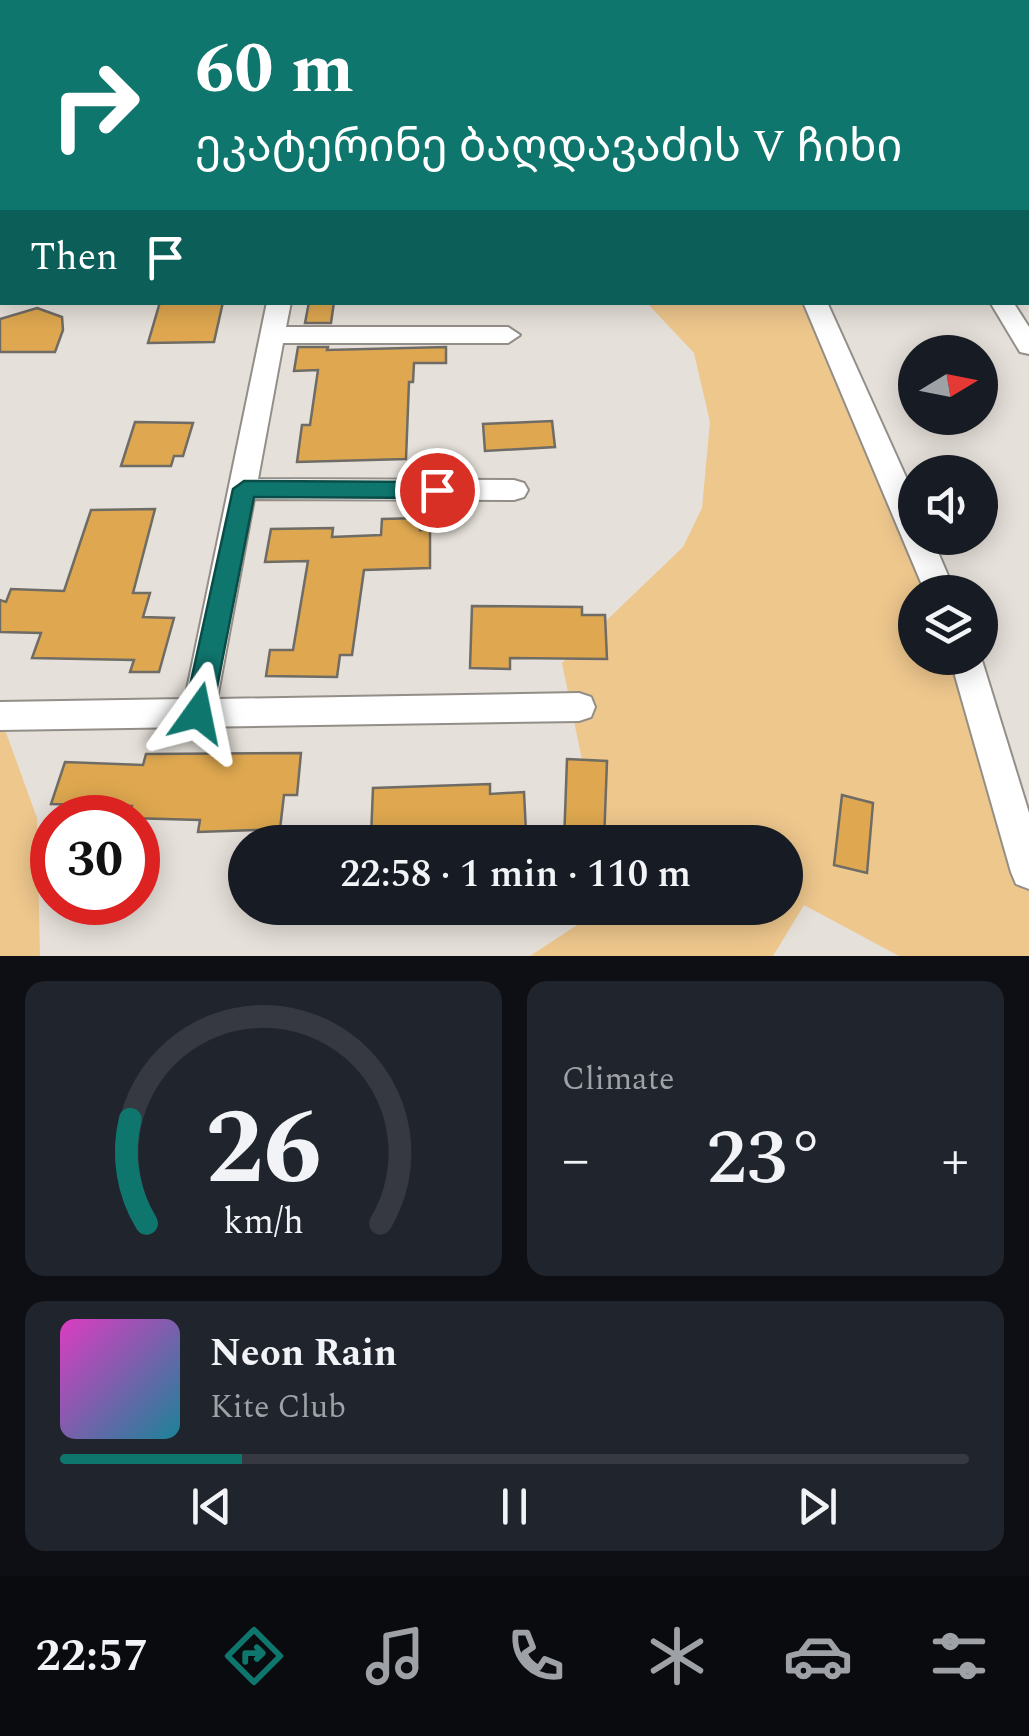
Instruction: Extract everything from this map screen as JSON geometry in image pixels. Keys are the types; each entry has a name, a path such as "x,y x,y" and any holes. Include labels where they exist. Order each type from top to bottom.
{"street":[{"path":"198,713 278,305"},
{"path":"816,305 898,490"},
{"path":"1003,305 1029,346"},
{"path":"273,335 508,335"},
{"path":"244,489 514,490"},
{"path":"971,675 1029,872"},
{"path":"0,716 579,706"}],"shaded area":[{"path":"649,305 816,305 898,495 898,555 924,555 933,575 898,575 898,675 971,675 1029,872 1029,956 899,956 803,907 803,825 595,825 562,663 683,547 702,508 710,422 694,353"},
{"path":"0,716 30,799 30,925 39,925 40,956 0,956"},
{"path":"577,925 792,925 773,956 530,956"}],"building":[{"path":"159,305 222,305 214,342 148,343"},
{"path":"308,305 334,305 331,323 305,323"},
{"path":"37,308 62,317 63,330 55,352 0,352 0,319"},
{"path":"298,347 446,347 446,363 414,363 413,382 409,382 406,459 297,462 302,425 310,425 318,370 294,371"},
{"path":"552,421 555,447 485,451 483,424"},
{"path":"135,422 193,423 183,456 174,456 171,466 121,466"},
{"path":"155,509 133,593 150,593 143,617 174,618 159,672 130,672 134,660 32,658 41,633 0,632 0,600 6,602 11,589 64,591 91,510"},
{"path":"420,518 420,530 430,529 430,568 364,570 352,655 340,655 337,677 266,676 270,650 293,650 308,561 265,562 271,529 333,528 332,537 381,535 382,519"},
{"path":"472,606 582,607 582,615 605,615 607,659 510,658 510,669 470,668"},
{"path":"301,753 297,795 284,795 280,825 228,825 228,831 198,832 200,820 160,819 160,795 54,795 65,762 143,765 146,754"},
{"path":"567,759 607,761 605,825 565,825"},
{"path":"490,784 490,794 524,792 526,825 372,825 373,788"},
{"path":"842,795 873,803 867,873 834,865"}],"route":[{"path":"198,713 244,489 437,490"}]}
